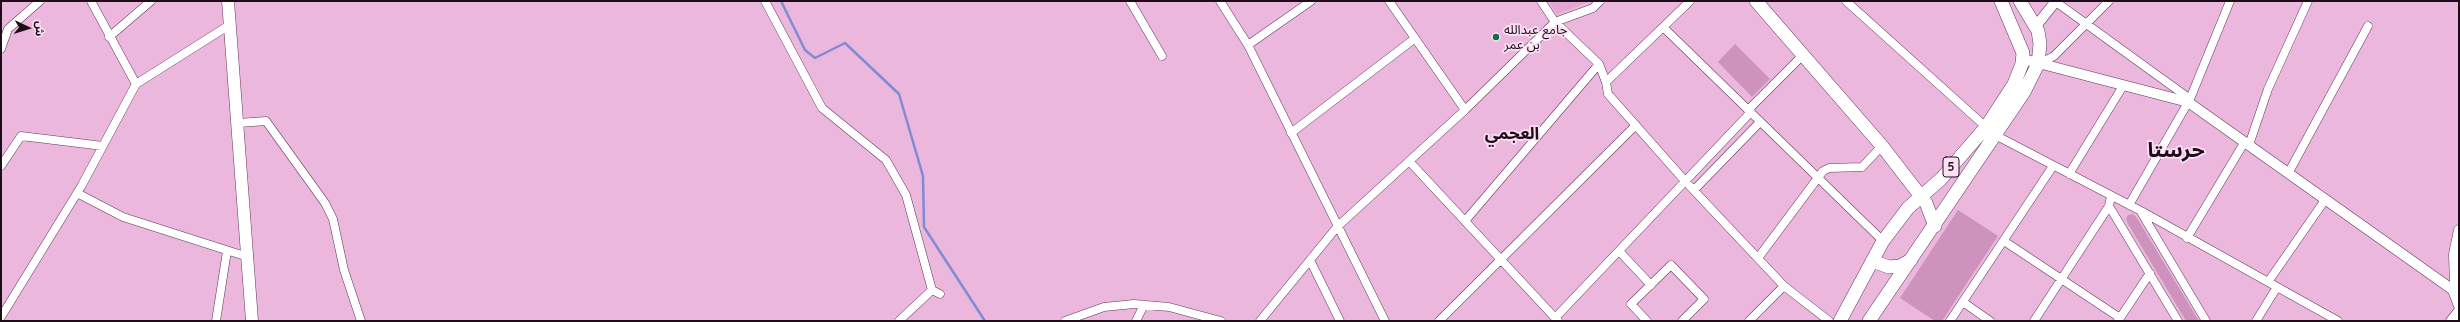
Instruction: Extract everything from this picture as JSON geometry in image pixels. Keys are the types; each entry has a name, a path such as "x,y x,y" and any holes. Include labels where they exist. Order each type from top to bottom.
{"main road":[{"path":"228,1 239,123 252,321"},
{"path":"1756,1 1802,56 1882,146 1921,196 1930,210 1935,226"},
{"path":"2002,1 2019,42 2023,59"},
{"name":"5","path":"1840,321 1883,241 1908,208 1991,131 2024,92 2038,64 2040,44 2036,26 2020,1"},
{"name":"5","path":"1869,321 1935,226 1991,131 2014,84 2023,59"},
{"path":"1872,261 1889,267 1900,266 1911,260"}],"street":[{"path":"1,50 8,29 40,1"},
{"path":"91,1 109,38 136,84"},
{"path":"109,38 151,1"},
{"path":"765,1 822,108 886,160 890,166 906,195 932,290 940,294"},
{"path":"1130,1 1162,56"},
{"path":"1220,1 1248,45 1337,227 1385,321"},
{"path":"1248,45 1312,1"},
{"path":"1389,1 1414,39 1465,110"},
{"path":"1541,1 1555,22 1599,64 1606,82 1608,94 1685,181 1784,286 1829,321"},
{"path":"1260,321 1337,227 1465,110 1555,22 1594,8 1600,1"},
{"path":"1606,82 1690,1"},
{"path":"1846,1 1991,131 2054,166 2141,211 2338,321"},
{"path":"2036,26 2056,1 2087,22 2189,101 2325,200 2453,290 2459,306"},
{"path":"2038,64 2054,56 2109,1"},
{"path":"2129,205 2189,101 2230,1"},
{"path":"2187,238 2247,142 2268,89 2308,1"},
{"path":"1,317 77,192 136,84 231,24"},
{"path":"1663,26 1883,241"},
{"path":"2290,170 2368,26"},
{"path":"1291,133 1414,39"},
{"path":"1409,161 1557,319 1749,111 1802,56"},
{"path":"2023,59 2123,86 2189,101"},
{"path":"1465,221 1599,64"},
{"path":"2069,174 2123,86"},
{"path":"239,123 266,121 324,203 333,219 344,270 361,321"},
{"path":"1694,190 1760,122"},
{"path":"1439,321 1636,125"},
{"path":"1,166 21,136 103,146"},
{"path":"2247,142 2290,170 2457,290"},
{"path":"1758,258 1818,178 1829,168 1862,167 1882,146"},
{"path":"1950,321 2054,166"},
{"path":"77,192 124,217 248,257"},
{"path":"2034,321 2109,206 2111,196"},
{"path":"2268,282 2325,200"},
{"path":"2109,206 2178,321"},
{"path":"2141,211 2206,321"},
{"path":"2457,290 2454,254 2459,230"},
{"path":"2004,241 2119,319 2150,273"},
{"path":"216,321 228,251"},
{"path":"1619,251 1651,285"},
{"path":"1310,260 1340,321"},
{"path":"1647,321 1631,304 1671,265 1704,299 1685,320"},
{"path":"1749,321 1784,286"},
{"path":"2256,321 2276,287"},
{"path":"899,321 932,290"},
{"path":"1963,302 1990,321"},
{"path":"1065,321 1104,307 1144,305 1169,307 1220,321"},
{"path":"1136,321 1144,305"},
{"path":"2451,321 2459,311"}],"shaded area":[{"path":"1549,1 1591,1 1557,14"},
{"path":"1735,44 1770,79 1752,97 1718,62"},
{"path":"1958,210 1998,236 1942,321 1935,321 1900,298"},
{"path":"2133,214 2137,218 2199,321 2186,321 2128,224 2126,219 2128,215"}],"waterway":[{"path":"781,1 805,50 815,58 845,43 899,94 923,176 924,227 985,321"}],"place":[{"name":"جامع عبدالله بن عمر","path":"1496,37"}],"district":[{"name":"العجمي","path":"1512,134"},
{"name":"حرستا","path":"2176,151"}]}
